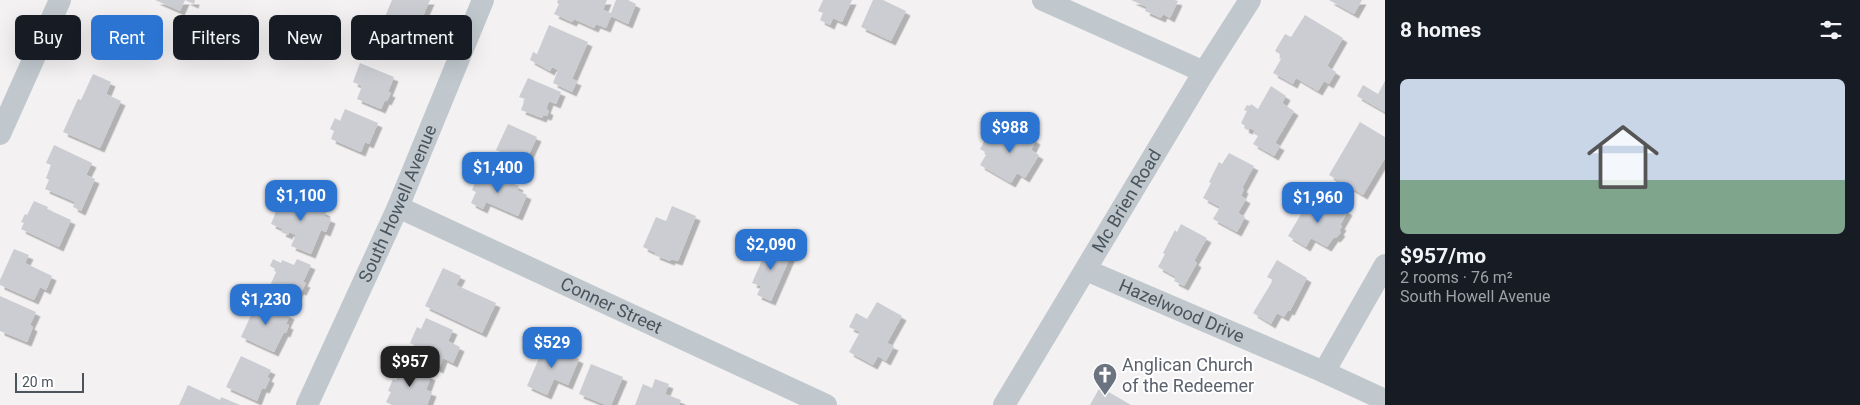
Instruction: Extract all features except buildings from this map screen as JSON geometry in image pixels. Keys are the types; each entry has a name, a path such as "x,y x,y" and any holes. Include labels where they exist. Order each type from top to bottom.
{"street":[{"path":"0,134 60,0"},
{"name":"South Howell Avenue","path":"307,405 398,208 483,0"},
{"path":"1043,0 1204,72"},
{"name":"Mc Brien Road","path":"1004,405 1204,72 1250,0"},
{"name":"Conner Street","path":"398,208 826,405"},
{"path":"1324,372 1385,266"},
{"name":"Hazelwood Drive","path":"1086,270 1385,400"}],"place":[{"name":"Anglican Church of the Redeemer","path":"1105,396"}]}
